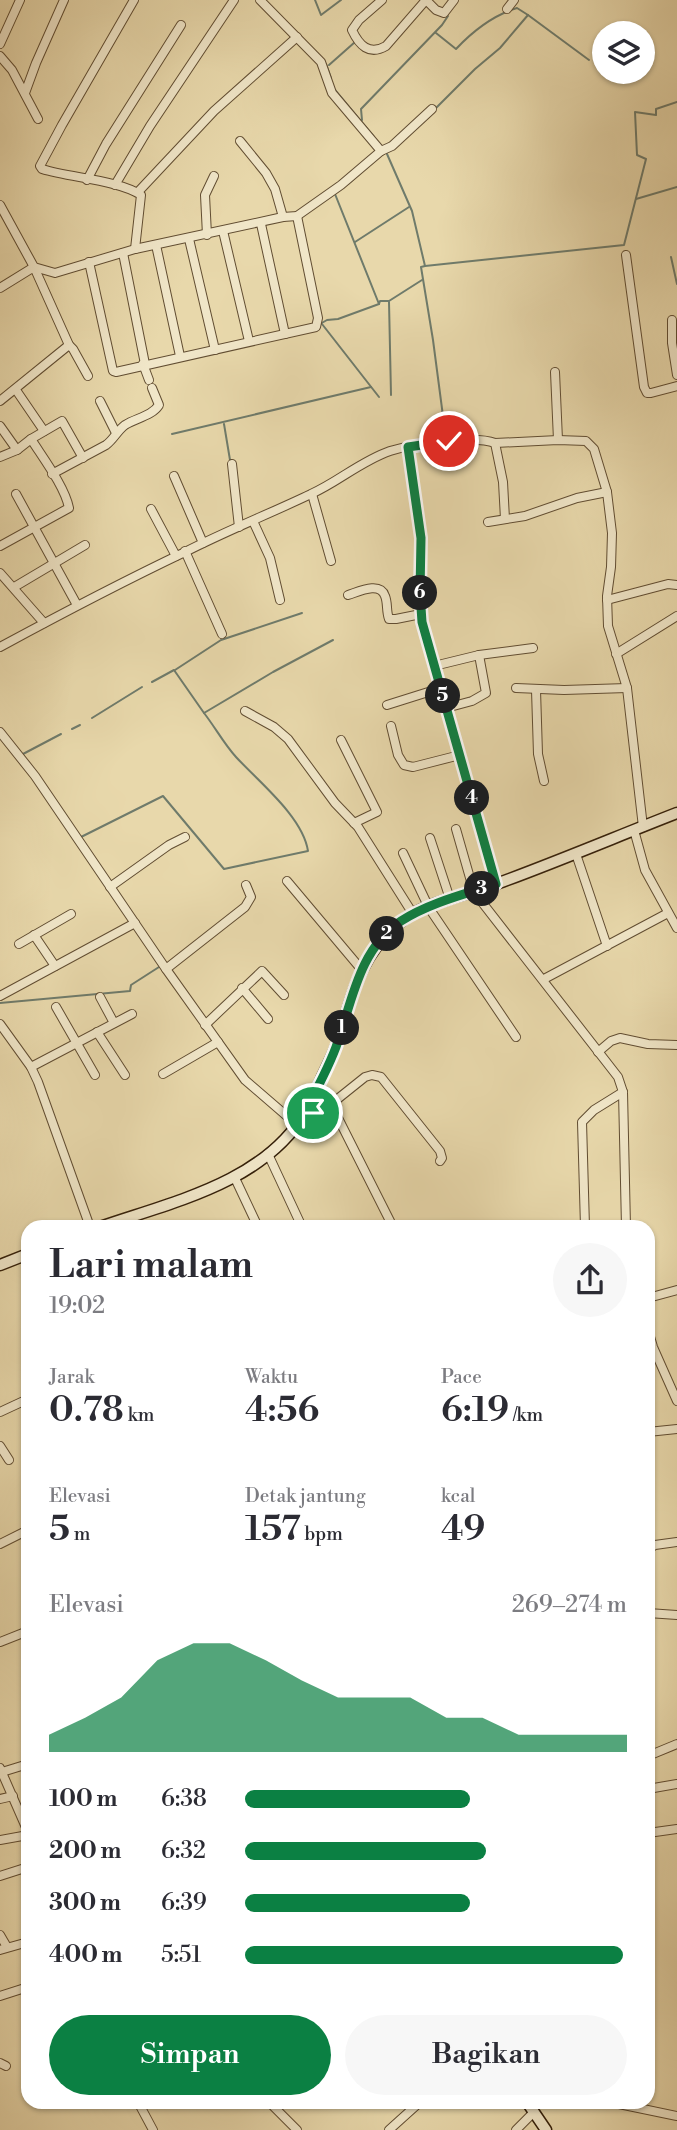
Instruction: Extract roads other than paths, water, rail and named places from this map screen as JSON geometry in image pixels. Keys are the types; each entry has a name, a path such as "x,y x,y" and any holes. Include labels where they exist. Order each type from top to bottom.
{"street":[{"path":"0,44 20,0"},
{"path":"25,93 64,0"},
{"path":"134,0 41,162 42,169 138,192 141,198 135,249"},
{"path":"114,185 234,0"},
{"path":"260,0 321,62 332,93 381,151"},
{"path":"382,0 359,20 352,30 367,50 377,51 386,46 426,0 436,10 444,13 454,0"},
{"path":"507,9 514,0"},
{"path":"87,180 106,144 181,25"},
{"path":"138,192 214,111 297,37"},
{"path":"0,56 12,69 38,119"},
{"path":"41,283 55,273 135,249 297,216 349,179 381,151 392,146 432,109"},
{"path":"240,141 267,173 283,217"},
{"path":"208,235 205,195 214,176"},
{"path":"0,205 34,267 69,345 88,376"},
{"path":"89,262 113,371 215,350 316,327 319,322 297,216"},
{"path":"261,223 285,334"},
{"path":"223,231 249,341"},
{"path":"189,239 215,350"},
{"path":"156,245 180,356"},
{"path":"52,474 112,440 126,425 158,407 144,364 123,253"},
{"path":"626,255 644,387 647,393 651,393 677,386"},
{"path":"0,288 34,267 55,273"},
{"path":"672,320 677,375"},
{"path":"0,401 69,345"},
{"path":"555,372 558,440"},
{"path":"16,390 44,431"},
{"path":"100,401 116,433"},
{"path":"0,457 17,450 62,422 83,458"},
{"path":"0,426 17,450"},
{"path":"0,546 69,508 31,439"},
{"path":"0,647 185,551 312,494 390,451 449,441 586,441 594,449 607,492 612,533 607,600 608,626 627,688 638,828 645,870 677,928"},
{"path":"495,443 503,482 505,519"},
{"path":"408,447 421,538 421,614 496,884"},
{"path":"232,464 239,527"},
{"path":"174,476 203,543"},
{"path":"488,522 525,516 577,498 607,492"},
{"path":"16,494 77,605"},
{"path":"312,494 331,561"},
{"path":"151,509 176,556"},
{"path":"253,521 270,558 280,600"},
{"path":"16,586 85,545"},
{"path":"185,551 222,634"},
{"path":"0,573 44,623"},
{"path":"607,600 668,584 677,585"},
{"path":"348,595 377,588 382,590 385,596 389,619 421,614"},
{"path":"616,654 677,616"},
{"path":"434,666 479,654 533,648"},
{"path":"446,708 472,701 486,693 479,654"},
{"path":"387,705 441,688"},
{"path":"516,688 627,688"},
{"path":"536,690 538,754 544,781"},
{"path":"245,710 274,727 288,739 335,803 354,823 413,914"},
{"path":"391,726 398,755 404,765 413,767 460,755"},
{"path":"0,732 35,776 245,1080 300,1119"},
{"path":"341,740 377,812 354,823"},
{"path":"121,1220 188,1198 234,1176 268,1154 300,1119 335,1048 361,969 398,923 450,899 576,854 677,813"},
{"path":"456,829 474,892 618,1077 623,1092 626,1220"},
{"path":"110,887 169,845 185,837"},
{"path":"430,838 450,899"},
{"path":"403,853 429,908 516,1037"},
{"path":"576,854 607,946"},
{"path":"287,881 361,969"},
{"path":"166,969 245,907 251,897 246,885"},
{"path":"544,979 668,913"},
{"path":"19,944 71,915"},
{"path":"0,996 135,923"},
{"path":"34,935 55,966"},
{"path":"205,1025 261,971 284,995"},
{"path":"242,988 268,1019"},
{"path":"100,997 114,1023"},
{"path":"56,1007 95,1075"},
{"path":"31,1067 132,1014"},
{"path":"0,1024 31,1067 88,1220"},
{"path":"97,1032 125,1075"},
{"path":"598,1052 611,1041 620,1038 648,1044 677,1045"},
{"path":"163,1074 218,1042"},
{"path":"300,1119 330,1105 365,1077 381,1077 440,1151 443,1158 440,1161"},
{"path":"585,1220 582,1122 594,1110 623,1092"},
{"path":"330,1105 389,1220"},
{"path":"268,1154 299,1220"},
{"path":"234,1176 255,1220"},
{"path":"0,1265 21,1257"},
{"path":"655,1296 677,1290"},
{"path":"655,1352 677,1401"},
{"path":"0,1412 21,1402"},
{"path":"655,1431 677,1429"},
{"path":"0,1446 9,1460"},
{"path":"0,1544 21,1534"},
{"path":"655,1545 677,1542"},
{"path":"655,1613 677,1615"},
{"path":"0,1642 21,1634"},
{"path":"655,1753 677,1744"},
{"path":"21,1766 1,1770 21,1816"},
{"path":"655,1788 677,1784"},
{"path":"0,1799 13,1796"},
{"path":"655,1832 677,1829"},
{"path":"0,1840 21,1835"},
{"path":"0,1876 21,1869"},
{"path":"0,1935 4,1948 21,1944"},
{"path":"0,1996 21,1989"},
{"path":"142,2109 153,2130"},
{"path":"279,2109 297,2130"},
{"path":"389,2130 412,2109"},
{"path":"531,2109 546,2130"},
{"path":"643,2109 677,2116"},
{"path":"516,2130 533,2113"}],"waterway":[{"path":"315,0 321,15 341,0"},
{"path":"436,33 456,49 477,30 500,15 517,8 528,15"},
{"path":"436,108 500,48 528,15 589,60"},
{"path":"362,120 361,109 448,16"},
{"path":"329,65 355,42"},
{"path":"326,64 331,78"},
{"path":"335,90 374,137"},
{"path":"425,266 624,245 646,159 637,155 635,112 656,115 656,109 677,102"},
{"path":"387,154 412,211 425,266 421,267 446,439"},
{"path":"348,184 373,162"},
{"path":"636,199 677,187"},
{"path":"335,194 379,304"},
{"path":"355,242 409,207"},
{"path":"671,257 677,284"},
{"path":"320,324 379,304 380,301 389,301 422,280"},
{"path":"389,302 391,395"},
{"path":"322,324 379,397"},
{"path":"172,434 371,387"},
{"path":"224,424 230,460"},
{"path":"175,670 221,640 302,613"},
{"path":"152,682 174,670 204,713 333,640"},
{"path":"92,718 142,687"},
{"path":"81,837 163,796 224,869 308,851 298,825 289,813 232,752 204,713"},
{"path":"72,729 80,725"},
{"path":"23,754 61,734"},
{"path":"0,1003 130,991 131,985 159,967"}]}
